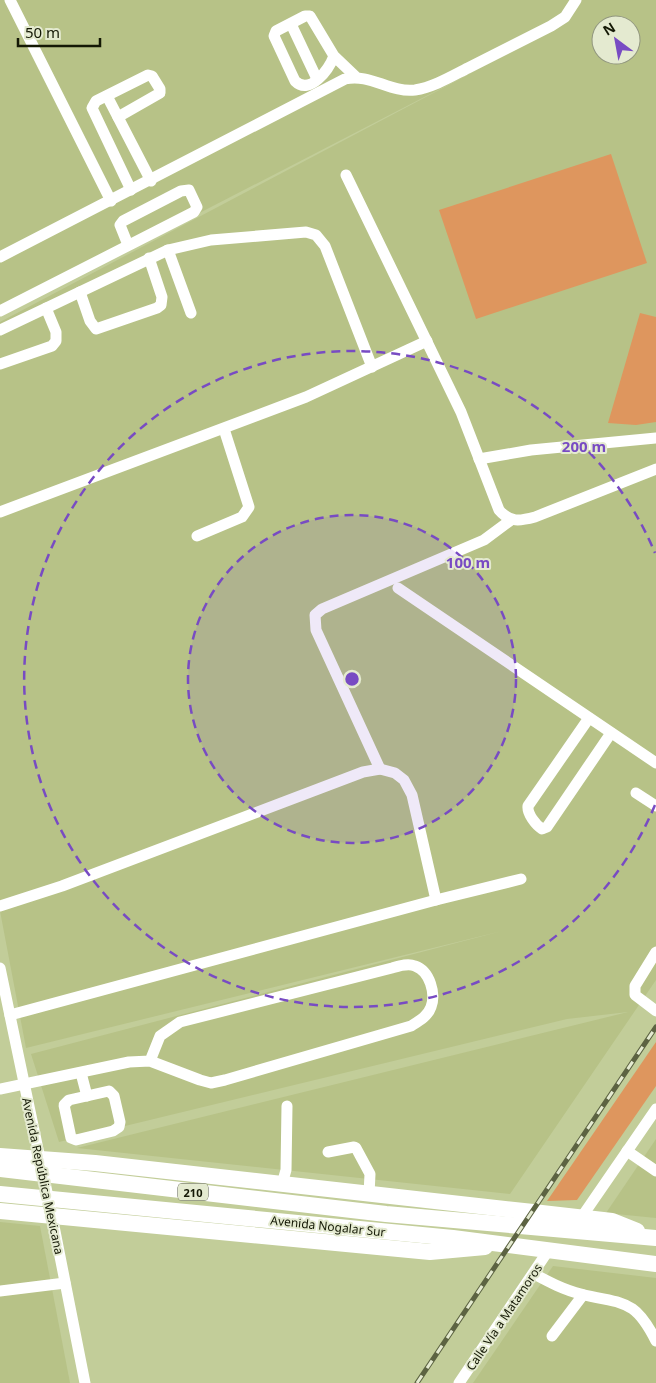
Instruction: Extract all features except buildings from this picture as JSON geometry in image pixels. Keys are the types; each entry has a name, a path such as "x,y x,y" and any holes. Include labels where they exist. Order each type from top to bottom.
{"highway":[{"path":"0,1156 39,1161 95,1163 581,1218 624,1225 652,1238"},
{"path":"0,1204 23,1189 39,1161"},
{"path":"52,1216 69,1181 95,1163"},
{"name":"Avenida Nogalar Sur","path":"0,1169 386,1214 652,1238"},
{"path":"139,1222 129,1208 127,1193 134,1181 152,1170"},
{"name":"Avenida Nogalar Sur","path":"0,1194 381,1231 502,1244 656,1264"},
{"path":"0,1211 139,1222 430,1252 462,1251 502,1244"}],"street":[{"path":"10,0 110,201"},
{"path":"334,56 329,67 317,79 306,86 299,85 295,81 274,36 276,31 310,16 334,56 355,76 403,90 417,90 437,83 550,26 565,16 576,0"},
{"path":"291,24 317,79"},
{"path":"118,117 160,93 156,79 148,75 93,104 93,113 132,190"},
{"path":"0,257 151,181 332,84 355,76"},
{"path":"107,96 151,181"},
{"path":"346,175 461,412 499,510 511,520 521,521 656,469"},
{"path":"0,311 194,212 197,207 189,190 181,191 122,221 120,229 128,245"},
{"path":"0,330 168,250 211,240 306,232 316,235 325,246 372,367"},
{"path":"168,250 191,313"},
{"path":"80,292 90,321 96,329 157,308 161,305 162,296 149,258"},
{"path":"0,364 52,346 56,341 56,332 46,308"},
{"path":"0,512 306,398 427,341"},
{"path":"197,536 242,516 249,507 224,429"},
{"path":"479,459 531,450 656,438"},
{"path":"380,770 316,630 315,615 322,609 484,540 511,520"},
{"path":"398,588 656,763"},
{"path":"588,718 528,806 529,813 542,829 548,827 611,733"},
{"path":"0,906 62,886 313,789 363,772 380,770 394,773 404,780 412,795 436,900"},
{"path":"636,793 656,806"},
{"path":"10,1015 436,900 522,879"},
{"path":"656,952 635,986 635,994 656,1012"},
{"path":"0,1089 129,1062 150,1060 200,1080 211,1082 225,1080 411,1026 423,1019 431,1008 432,989 423,970 414,965 392,968 180,1022 160,1036 150,1060"},
{"name":"Avenida República Mexicana","path":"0,968 52,1216 84,1383"},
{"path":"80,1073 88,1096"},
{"path":"111,1092 114,1096 120,1124 113,1131 76,1140 70,1136 64,1105 69,1100 88,1096 111,1092"},
{"path":"282,1184 286,1170 287,1106"},
{"path":"581,1218 656,1110"},
{"path":"328,1152 356,1148 370,1174 369,1194"},
{"path":"627,1151 656,1171"},
{"name":"Calle Vía a Matamoros","path":"459,1383 548,1251"},
{"path":"534,1274 565,1290 620,1302 639,1312 656,1341"},
{"path":"0,1290 65,1283"},
{"path":"552,1336 584,1295"}],"shaded area":[{"path":"0,0 656,0 656,980 510,1194 77,1148 628,1012 567,1019 59,1142 31,1054 502,931 26,1048 0,911 0,322 494,61 0,316"},
{"path":"611,154 647,263 476,319 439,210"},
{"path":"640,313 656,317 656,422 636,425 608,423"},
{"path":"656,1042 656,1086 577,1200 547,1201"},
{"path":"656,1139 656,1218 606,1213"},
{"path":"0,1222 40,1226 70,1383 0,1383"},
{"path":"553,1266 656,1278 656,1383 473,1383"}],"railway":[{"path":"417,1383 656,1027"}]}
